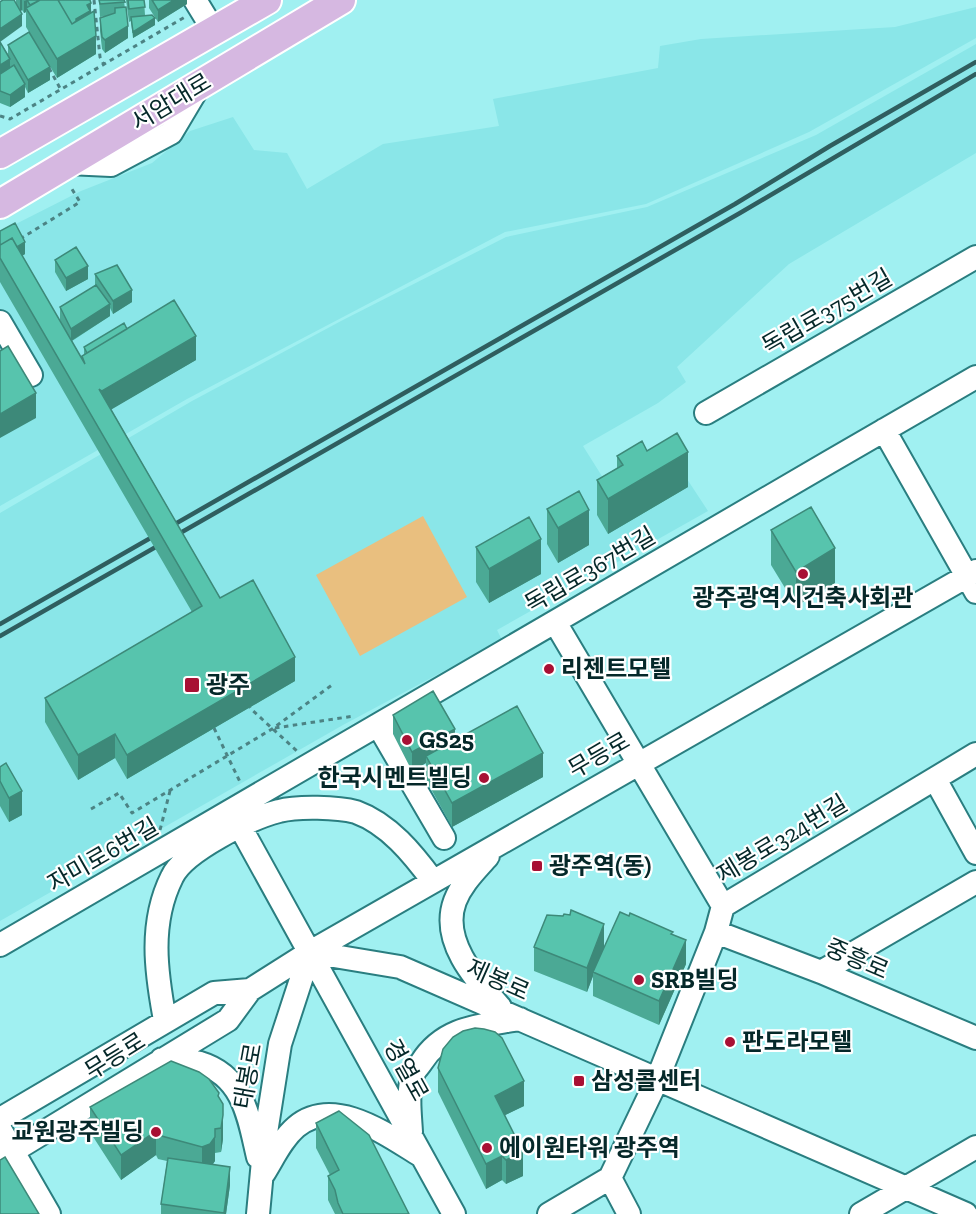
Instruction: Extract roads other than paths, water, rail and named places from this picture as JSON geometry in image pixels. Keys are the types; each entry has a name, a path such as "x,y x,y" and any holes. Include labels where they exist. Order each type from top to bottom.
{"main road":[{"name":"서암대로","path":"0,154 32,135 203,13 267,0"},
{"name":"서암대로","path":"0,204 341,0"},
{"path":"0,142 32,135"}],"street":[{"name":"독립로375번길","path":"706,413 976,257"},
{"path":"0,321 31,375"},
{"name":"독립로367번길","path":"241,813 378,725 976,377"},
{"path":"884,430 973,580"},
{"name":"무등로","path":"7,1155 228,1020 250,990 310,952 638,764 973,580"},
{"path":"555,622 723,906"},
{"path":"378,725 444,838"},
{"name":"제봉로324번길","path":"657,1080 716,932 723,906 976,754"},
{"path":"935,779 976,853"},
{"path":"165,1020 155,959 157,929 172,874 241,813 309,808 355,812 389,831 413,855 433,881"},
{"name":"자미로6번길","path":"0,945 241,813"},
{"name":"경열로","path":"241,813 310,952 454,1214"},
{"path":"411,1136 410,1101 413,1075 426,1054 440,1040 463,1029 512,1016 462,960 456,942 453,920 454,903 463,886 502,842"},
{"path":"821,972 976,882"},
{"name":"중흥로","path":"716,932 821,972 976,1038"},
{"name":"제봉로","path":"310,952 400,967 966,1214"},
{"name":"태봉로","path":"258,1214 265,1139 280,1044 310,952"},
{"name":"무등로","path":"0,1119 214,993 250,990"},
{"path":"162,1059 198,1063 214,1069 234,1085 246,1107 262,1176"},
{"path":"549,1214 610,1178 657,1080"},
{"path":"262,1176 285,1138 297,1125 309,1119 324,1116 340,1116 367,1124 423,1157"},
{"path":"0,1129 7,1155 49,1214"},
{"path":"861,1214 976,1147"},
{"path":"610,1178 629,1214"}],"railway":[{"path":"0,624 735,204 976,62"},
{"path":"0,636 740,213 976,74"}],"place":[{"name":"광주광역시건축사회관","path":"803,574"},
{"name":"리젠트모텔","path":"549,669"},
{"name":"광주","path":"192,685"},
{"name":"GS25","path":"407,740"},
{"name":"한국시멘트빌딩","path":"484,778"},
{"name":"광주역(동)","path":"537,866"},
{"name":"SRB빌딩","path":"639,980"},
{"name":"판도라모텔","path":"730,1042"},
{"name":"삼성콜센터","path":"579,1081"},
{"name":"교원광주빌딩","path":"156,1132"},
{"name":"에이원타워 광주역","path":"487,1148"}]}
